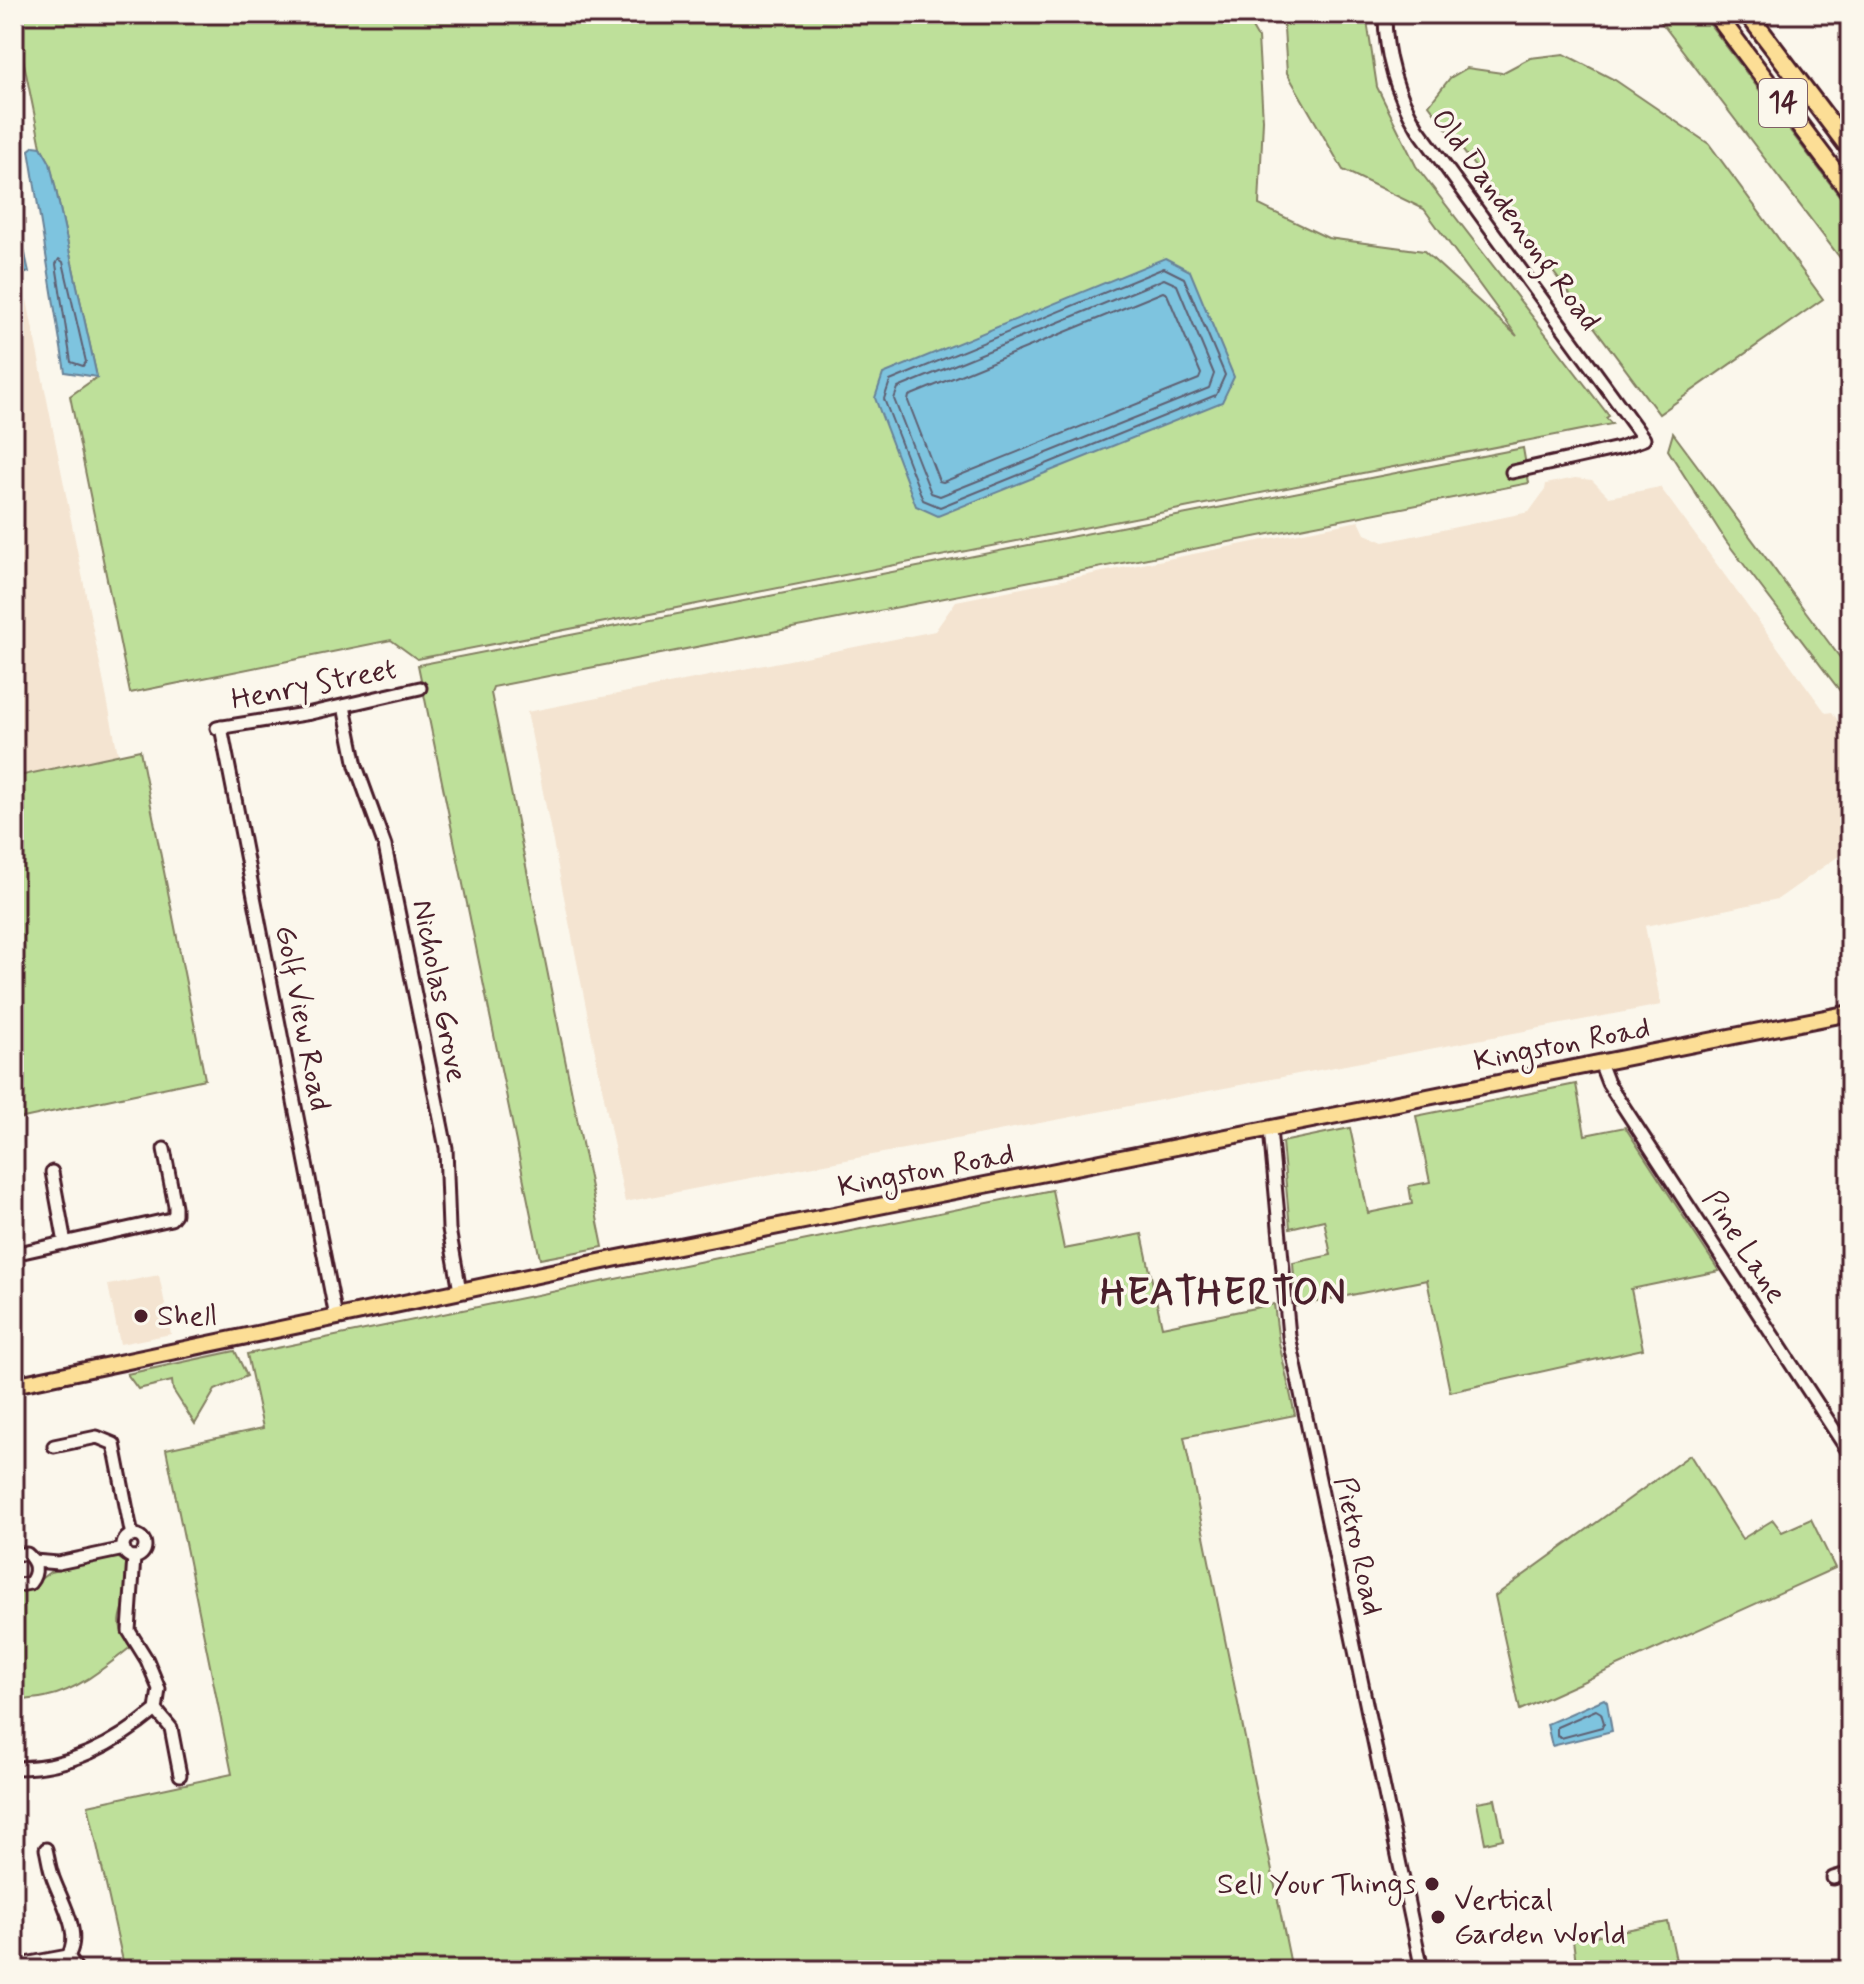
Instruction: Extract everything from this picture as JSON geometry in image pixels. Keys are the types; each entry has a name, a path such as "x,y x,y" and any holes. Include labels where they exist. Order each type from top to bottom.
{"highway":[{"name":"14","path":"1716,14 1850,192"},
{"name":"14","path":"1748,14 1850,149"}],"main road":[{"name":"Kingston Road","path":"14,1385 460,1291 1850,1013"}],"street":[{"name":"Old Dandenong Road","path":"1385,14 1386,44 1392,72 1402,100 1418,129 1644,439 1619,448 1512,472"},
{"name":"Henry Street","path":"219,728 344,706 420,688"},
{"name":"Nicholas Grove","path":"344,706 356,766 385,846 446,1148 449,1229 460,1291"},
{"name":"Golf View Road","path":"219,728 336,1317"},
{"name":"Pine Lane","path":"1601,1065 1608,1083 1850,1454"},
{"name":"Pietro Road","path":"1270,1129 1289,1336 1422,1970"},
{"path":"14,1254 165,1222 173,1217 175,1206 164,1149"},
{"path":"52,1172 65,1243"},
{"path":"54,1446 97,1437 114,1444 132,1536"},
{"path":"132,1536 142,1539 145,1546 142,1553 134,1557 126,1554 124,1549 126,1540 132,1536"},
{"path":"14,1541 18,1553 35,1567 124,1549"},
{"path":"14,1768 56,1764 97,1751 129,1733 156,1710 159,1689 147,1660 129,1631 134,1557"},
{"path":"14,1586 26,1585 35,1567"},
{"path":"156,1710 171,1728 180,1775"},
{"path":"14,1966 68,1956 73,1948 62,1897 52,1878 46,1849"},
{"path":"1833,1878 1850,1873"},
{"path":"68,1956 77,1970"}],"shaded area":[{"path":"14,291 27,300 118,754 14,777"},
{"path":"1575,478 1592,480 1609,497 1660,487 1826,713 1832,712 1850,738 1850,848 1778,899 1645,926 1661,1005 625,1202 527,712 935,631 956,601 1359,521 1365,534 1384,542 1529,512 1546,484"},
{"name":"Shell","path":"159,1275 171,1334 120,1344 108,1285"}],"green space":[{"path":"14,14 1244,14 1258,38 1263,120 1259,205 1328,238 1424,251 1517,336 1424,209 1343,170 1287,73 1283,14 1366,14 1377,87 1416,166 1609,416 1606,418 1612,424 417,659 391,640 130,693 70,396 97,377 50,163 41,147"},
{"path":"1655,14 1702,14 1850,210 1850,271"},
{"path":"1564,54 1615,80 1709,144 1823,299 1659,414 1429,105 1450,78 1467,68 1502,73 1530,58"},
{"path":"1673,433 1850,671 1850,704 1726,541 1668,450"},
{"path":"1523,448 1529,483 493,687 491,693 603,1247 540,1259 418,665"},
{"path":"140,750 205,1079 14,1120 14,777"},
{"path":"1576,1084 1585,1135 1625,1127 1719,1271 1631,1289 1643,1349 1450,1392 1427,1280 1296,1306 1293,1263 1331,1255 1324,1220 1290,1228 1282,1142 1350,1128 1368,1213 1412,1204 1409,1186 1430,1182 1416,1116"},
{"path":"1052,1190 1064,1249 1142,1234 1162,1327 1274,1304 1295,1415 1184,1437 1292,1970 125,1970 88,1805 232,1774 166,1449 263,1428 247,1354"},
{"path":"235,1351 247,1376 215,1390 195,1424 173,1390 172,1381 138,1389 127,1374"},
{"path":"1690,1455 1742,1539 1773,1520 1782,1532 1811,1519 1835,1568 1520,1710 1495,1596"},
{"path":"117,1557 128,1564 129,1588 120,1625 132,1646 91,1677 69,1689 45,1697 14,1701 14,1589 26,1590 50,1572"},
{"path":"1495,1799 1503,1839 1485,1843 1477,1802"},
{"path":"1668,1922 1678,1970 1577,1970 1573,1940"}],"water":[{"path":"34,146 41,147 50,163 97,377 65,372 29,150"},
{"path":"14,203 29,272 14,277"},
{"path":"1165,258 1190,271 1234,377 1222,402 938,516 916,506 875,398 883,374"},
{"path":"1604,1699 1612,1731 1552,1746 1547,1724"}],"place":[{"name":"Shell","path":"141,1316"},
{"name":"Sell Your Things","path":"1432,1884"},
{"name":"Vertical Garden World","path":"1438,1917"}],"district":[{"name":"HEATHERTON","path":"1224,1293"}]}
